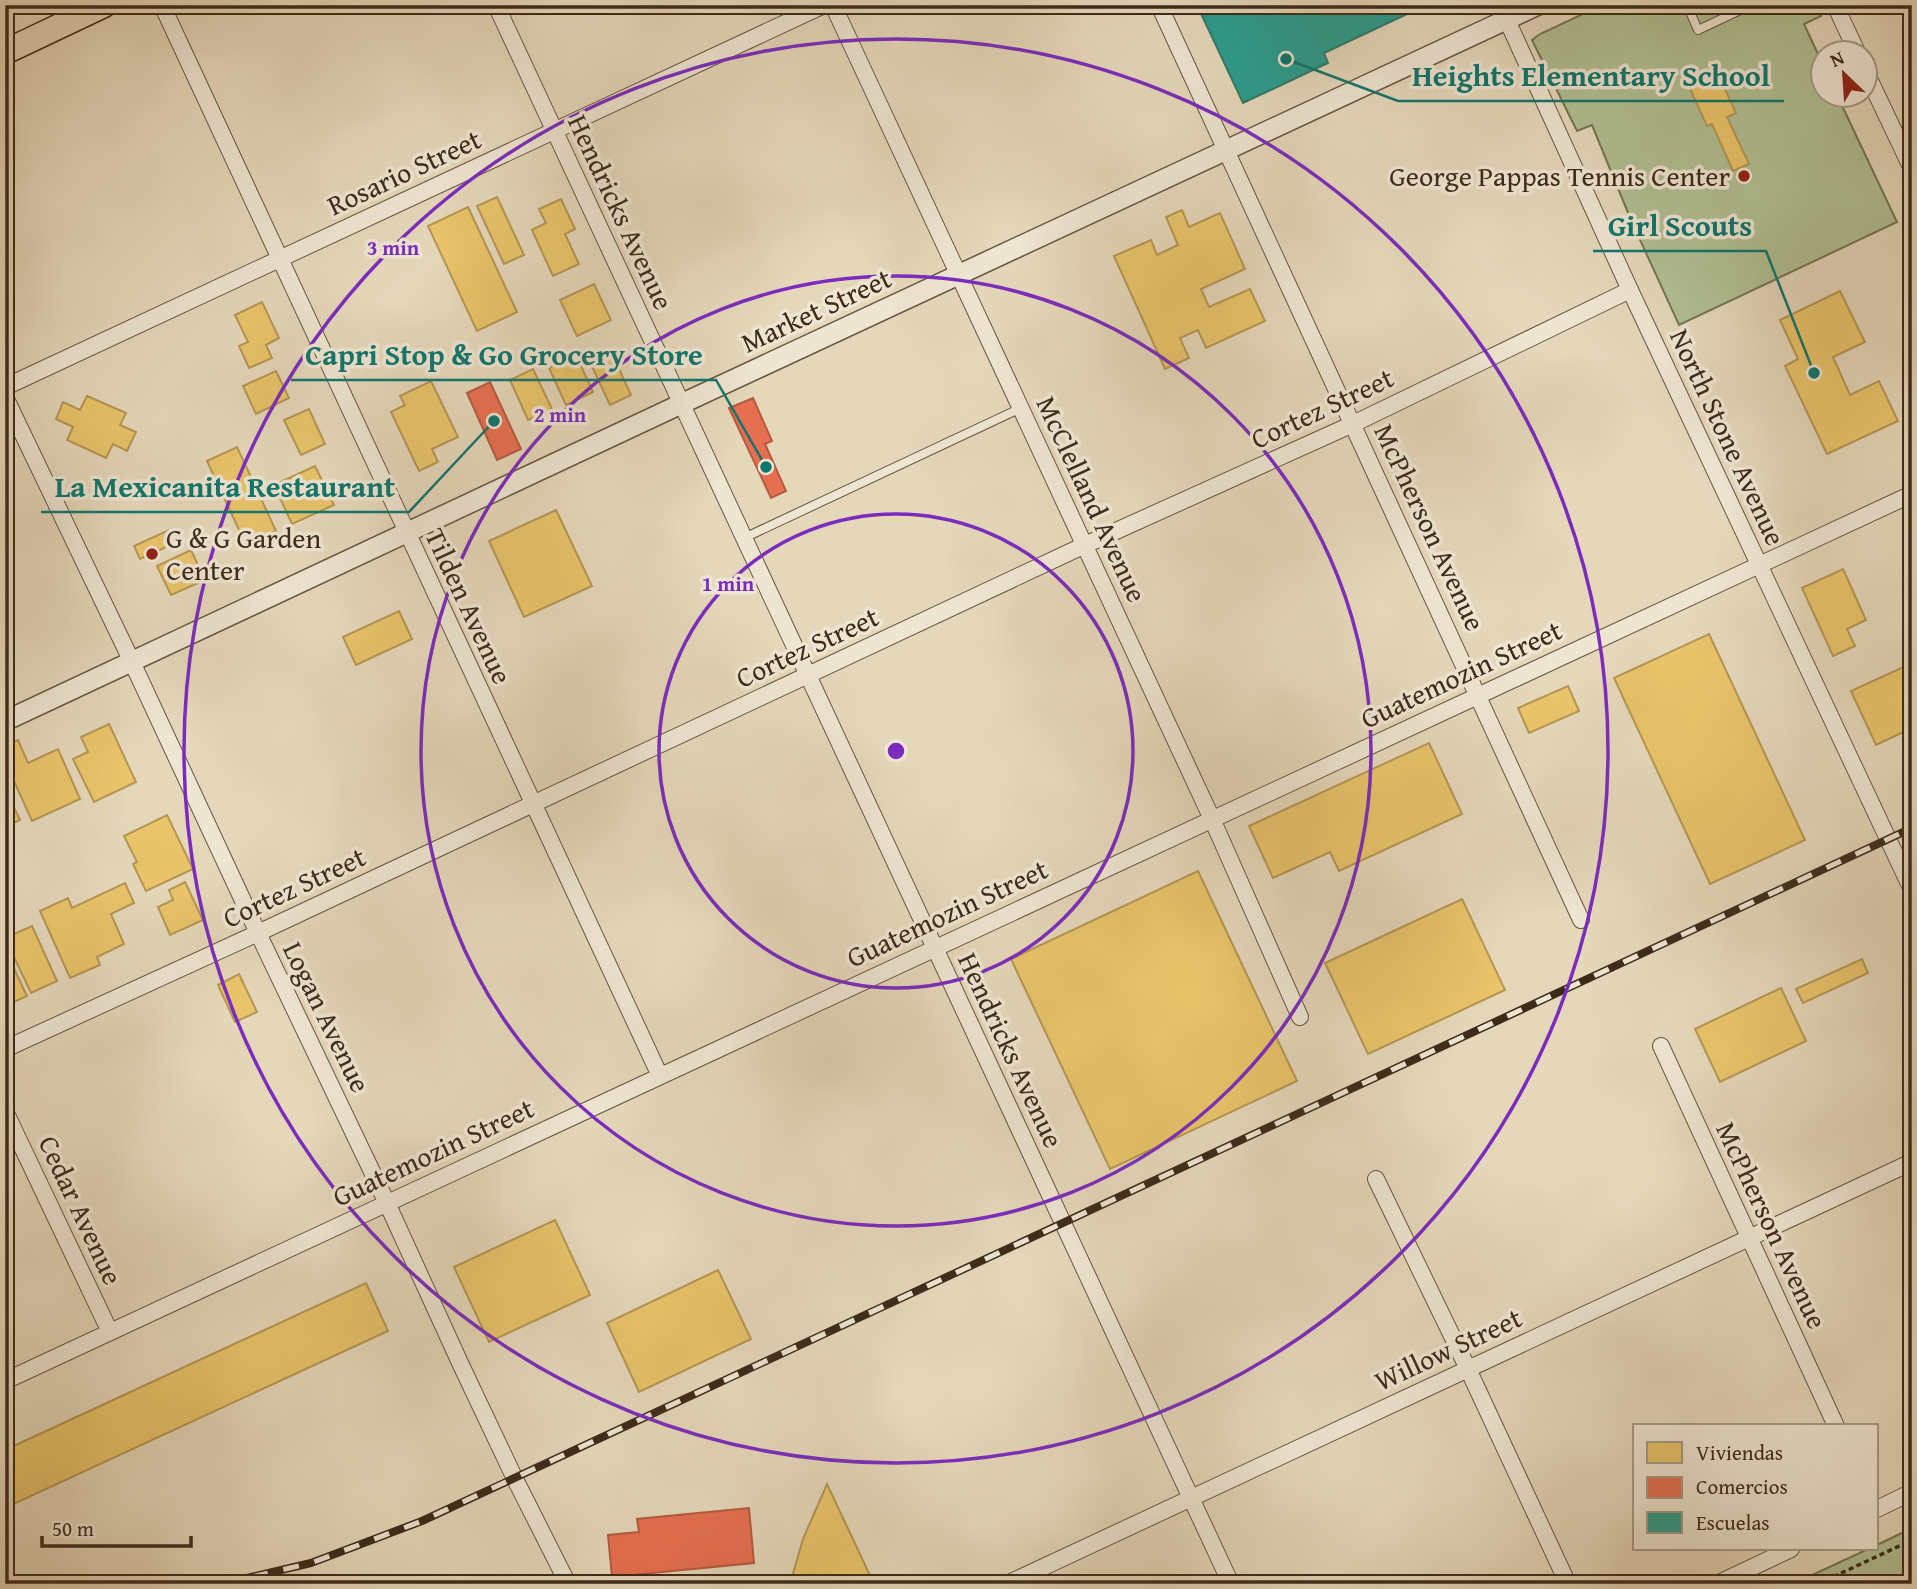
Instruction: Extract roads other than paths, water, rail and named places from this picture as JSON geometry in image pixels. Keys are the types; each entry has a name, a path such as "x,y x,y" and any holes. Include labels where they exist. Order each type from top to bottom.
{"main road":[{"path":"5,52 104,5"}],"street":[{"name":"Tilden Avenue","path":"162,5 660,1076"},
{"name":"Hendricks Avenue","path":"496,5 1231,1584"},
{"name":"Rosario Street","path":"5,387 824,5"},
{"name":"McClelland Avenue","path":"833,5 1212,819 1300,1017"},
{"name":"McPherson Avenue","path":"1159,5 1581,920"},
{"name":"Market Street","path":"5,721 1226,150 1503,13 1538,5"},
{"path":"1835,5 1850,38"},
{"name":"North Stone Avenue","path":"1503,13 1912,890"},
{"path":"1878,97 1911,164"},
{"name":"Cortez Street","path":"5,1049 1085,545 1353,424 1630,290"},
{"name":"Logan Avenue","path":"5,397 479,1403 568,1584"},
{"name":"Guatemozin Street","path":"5,1381 1912,494"},
{"name":"McPherson Avenue","path":"1661,1046 1835,1424"},
{"name":"Cedar Avenue","path":"5,1111 110,1332"},
{"name":"Willow Street","path":"1007,1584 1912,1162"},
{"path":"1376,1180 1568,1584"},
{"path":"1878,1509 1912,1492"},
{"path":"1717,1584 1789,1550"}],"lane":[{"path":"1686,5 1698,30 1751,5"},
{"path":"744,538 1021,408"}],"railway":[{"path":"221,1584 311,1563 422,1521 1912,828"}],"place":[{"name":"Heights Elementary School","path":"1286,59"},
{"name":"George Pappas Tennis Center","path":"1744,176"},
{"name":"Girl Scouts","path":"1814,373"},
{"name":"La Mexicanita Restaurant","path":"494,421"},
{"name":"Capri Stop & Go Grocery Store","path":"766,467"},
{"name":"G & G Garden Center","path":"152,554"}]}
